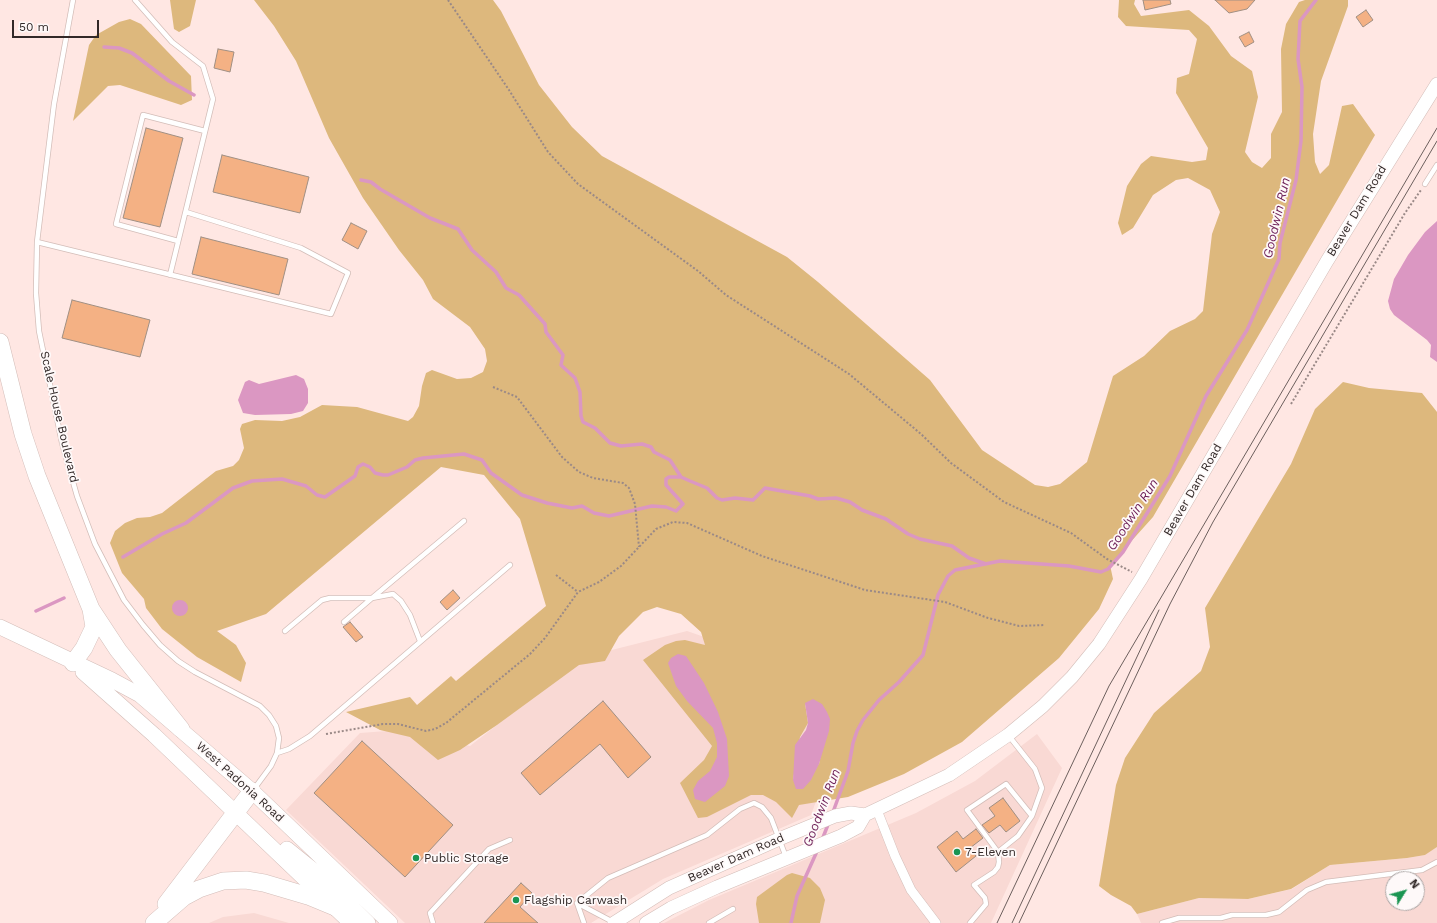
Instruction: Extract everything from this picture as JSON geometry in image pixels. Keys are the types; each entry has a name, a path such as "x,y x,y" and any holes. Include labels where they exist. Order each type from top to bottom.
{"highway":[{"path":"0,342 23,434 37,476 91,609 118,650 181,729"},
{"path":"73,663 84,648 94,627 91,609"},
{"path":"152,923 252,791"},
{"path":"152,923 184,897 199,889 222,881 246,880 264,883 308,896 337,908"}],"main road":[{"name":"Beaver Dam Road","path":"646,923 688,900 792,855 841,836 858,827 871,813 949,775 1008,735 1043,706 1072,677 1099,644 1141,578 1327,261 1437,84"},
{"name":"West Padonia Road","path":"0,627 73,663 112,680 140,696 181,729 252,791 390,923"},
{"name":"West Padonia Road","path":"73,663 154,735 351,923"},
{"path":"236,812 260,826 318,874 368,923"},
{"name":"Beaver Dam Road","path":"614,923 669,888 808,826 851,813 871,813"}],"street":[{"path":"871,813 911,890 936,923"}],"lane":[{"name":"Scale House Boulevard","path":"73,0 54,104 37,242 36,293 39,331 62,443 77,496 98,550 124,600 160,645 178,661 195,672 260,706 269,715 276,726 279,738 277,753 271,766 252,791"},
{"path":"135,0 172,42 202,66 213,99 170,275"},
{"path":"178,242 116,224 143,115 205,131"},
{"path":"1425,184 1437,165"},
{"path":"37,242 330,314 348,273 301,248 186,212"},
{"path":"344,622 464,521"},
{"path":"277,753 299,744 310,736 420,640 510,565"},
{"path":"285,631 322,600 330,598 372,598 393,594 401,601 410,615 420,640"},
{"path":"998,852 1018,836 1032,816 1042,788 1040,778 1035,768 1008,735"},
{"path":"970,923 986,904 985,898 974,885 994,872 998,867 999,862 998,852 967,810 1006,784 1032,816"},
{"path":"577,903 608,878 707,835 747,805 754,803 768,812 779,839 792,855"},
{"path":"432,923 430,913 489,849 510,840"},
{"path":"1162,923 1179,918 1266,915 1279,912 1307,890 1326,882 1422,870 1437,862"},
{"path":"577,903 614,923"},
{"path":"577,903 584,923"},
{"path":"709,923 733,909"}],"path":[{"path":"448,0 548,152 578,184 698,271 726,295 849,374 921,434 951,463 1004,502 1071,533 1107,559 1125,569"},
{"path":"1291,404 1405,213 1425,184"},
{"path":"493,387 517,397 562,458 571,466 585,476 623,483 632,494 635,504 639,547"},
{"path":"310,736 383,724 398,724 426,731 435,729 446,723 530,654 545,638 578,592 599,582 621,566 656,529 665,524 681,521 702,528 762,556 877,593 945,602 988,618 1019,626 1045,625"},
{"path":"556,575 578,592"}],"shaded area":[{"path":"170,0 196,0 190,26 179,32 174,29"},
{"path":"254,0 493,0 501,11 539,85 572,127 602,156 787,257 818,282 930,380 982,450 1035,485 1048,487 1060,484 1087,462 1113,376 1144,356 1170,331 1195,319 1203,311 1212,234 1220,212 1210,190 1188,178 1176,180 1153,195 1133,228 1122,235 1118,223 1127,186 1141,164 1151,156 1192,162 1206,160 1208,148 1176,93 1177,78 1189,74 1197,39 1189,30 1126,26 1118,17 1119,0 1135,0 1134,4 1141,16 1189,10 1209,26 1231,56 1252,71 1258,97 1245,152 1252,162 1262,168 1271,158 1271,134 1282,112 1281,49 1286,24 1299,2 1305,0 1348,0 1348,6 1321,81 1313,134 1315,162 1320,174 1329,165 1342,106 1353,104 1375,135 1153,517 1110,565 1113,579 1099,609 1059,658 962,742 904,774 848,797 799,805 792,818 776,802 763,795 751,795 707,817 698,818 680,783 704,760 712,746 643,660 665,645 676,641 685,640 705,645 701,632 681,614 657,607 643,612 619,636 605,661 579,665 460,750 438,760 410,737 380,730 346,712 410,697 417,705 451,676 456,681 546,606 520,519 484,475 441,467 266,614 217,631 236,645 246,663 241,682 197,657 162,629 146,608 144,599 122,573 110,543 115,531 125,523 137,518 150,517 162,513 216,471 233,466 239,460 244,448 240,429 242,424 255,420 282,421 300,417 322,405 357,407 408,421 413,417 419,406 422,386 426,373 432,370 457,379 471,378 483,372 487,361 485,349 470,327 433,299 423,280 399,250 363,198 329,138 296,61 274,26","holes":["805,703 822,750 819,764 793,780 800,737 808,723"]},
{"path":"130,19 141,24 191,76 192,100 181,105 120,85 108,86 73,121 89,45 96,35 119,22"},
{"path":"1437,221 1437,362 1430,357 1431,345 1427,340 1394,315 1390,309 1388,301 1394,279 1408,255 1425,232"},
{"path":"296,375 304,379 308,389 308,403 303,411 291,414 255,415 243,413 238,400 245,382 249,380 259,384"},
{"path":"1343,382 1369,388 1422,393 1437,412 1437,847 1425,855 1330,865 1291,889 1248,899 1199,898 1137,914 1131,906 1111,895 1099,886 1116,785 1125,758 1154,713 1201,671 1210,647 1205,608 1291,464 1315,409"},
{"path":"180,600 187,605 188,608 183,615 180,616 173,611 172,608 177,601"},
{"path":"687,631 857,690 811,815 663,879 591,923 405,923 286,810 360,733 400,730 470,746 584,657"},
{"path":"678,654 686,656 704,683 718,712 727,739 729,776 725,786 705,802 695,799 693,790 698,781 710,771 717,757 717,743 713,728 687,701 676,686 668,663 671,658"},
{"path":"813,699 822,704 827,712 830,719 829,731 819,764 811,780 803,789 796,789 793,780 795,745 806,730 808,723 805,703"},
{"path":"1037,734 1062,768 991,923 664,923 709,900 916,813 975,781"},
{"path":"1437,847 1437,923 1141,923 1137,914 1199,898 1248,899 1292,889 1330,865 1425,855"},
{"path":"792,873 810,878 820,888 825,900 820,923 759,923 756,904 757,897"},
{"path":"254,913 289,923 209,923 223,917"}],"building":[{"path":"1143,0 1170,0 1171,4 1145,10"},
{"path":"1215,0 1255,0 1247,9 1229,13"},
{"path":"1366,10 1373,20 1363,27 1356,17"},
{"path":"1249,32 1254,42 1245,47 1239,37"},
{"path":"218,49 234,52 230,72 214,68"},
{"path":"146,128 183,138 160,227 123,218"},
{"path":"222,155 309,177 300,213 213,192"},
{"path":"351,223 367,231 358,249 342,240"},
{"path":"201,237 288,259 279,295 192,274"},
{"path":"72,300 150,320 140,357 62,338"},
{"path":"453,590 460,598 447,610 440,602"},
{"path":"350,622 363,637 356,642 343,627"},
{"path":"603,701 651,757 628,778 600,744 540,795 521,773"},
{"path":"362,741 453,825 405,877 314,793"},
{"name":"7-Eleven","path":"1003,798 1020,821 1006,832 1000,825 989,833 982,825 995,816 989,808"},
{"name":"7-Eleven","path":"976,829 983,838 970,848 976,856 956,872 937,847 957,831 963,839"},
{"name":"Flagship Carwash","path":"521,883 532,893 520,907 538,923 484,923"}],"waterway":[{"name":"Goodwin Run","path":"833,812 848,771 853,743 857,731 863,720 879,700 899,682 923,655 938,595 948,576 955,570 1000,561 1069,566 1101,572 1108,569 1123,552 1170,476 1206,396 1247,330 1279,259 1280,243 1296,180 1301,141 1302,87 1298,59 1300,21 1316,0"},
{"path":"104,47 119,48 132,53 169,81 194,95"},
{"path":"361,180 371,182 380,189 430,218 458,229 472,250 496,272 506,288 519,295 545,324 546,332 563,355 561,365 575,378 580,392 581,416 583,422 595,428 610,443 621,446 642,444 651,447 654,452 670,460 681,477"},
{"path":"123,557 162,534 186,523 233,488 252,481 282,479 306,486 317,495 325,497 355,476 358,467 363,464 370,467 375,473 388,475 407,467 415,460 464,454 482,460 491,473 522,495 547,503 572,508 582,506 594,513 609,516 652,506 666,507 676,511 683,504 666,485 666,479 669,477 681,477 707,488 717,498 722,500 735,498 753,500 765,488 810,496 818,499 836,498 850,502 862,510 886,519 908,534 920,539 952,546 969,558 986,564"},
{"path":"36,611 64,598"},
{"name":"Goodwin Run","path":"822,840 829,822"},
{"name":"Goodwin Run","path":"791,923 797,896 818,849"}],"tram line":[{"path":"997,923 1109,686 1437,128"},
{"path":"1019,923 1170,604 1213,522 1437,141"},
{"path":"1012,923 1159,610"}],"place":[{"name":"7-Eleven","path":"957,852"},
{"name":"Public Storage","path":"416,858"},
{"name":"Flagship Carwash","path":"516,900"}]}
